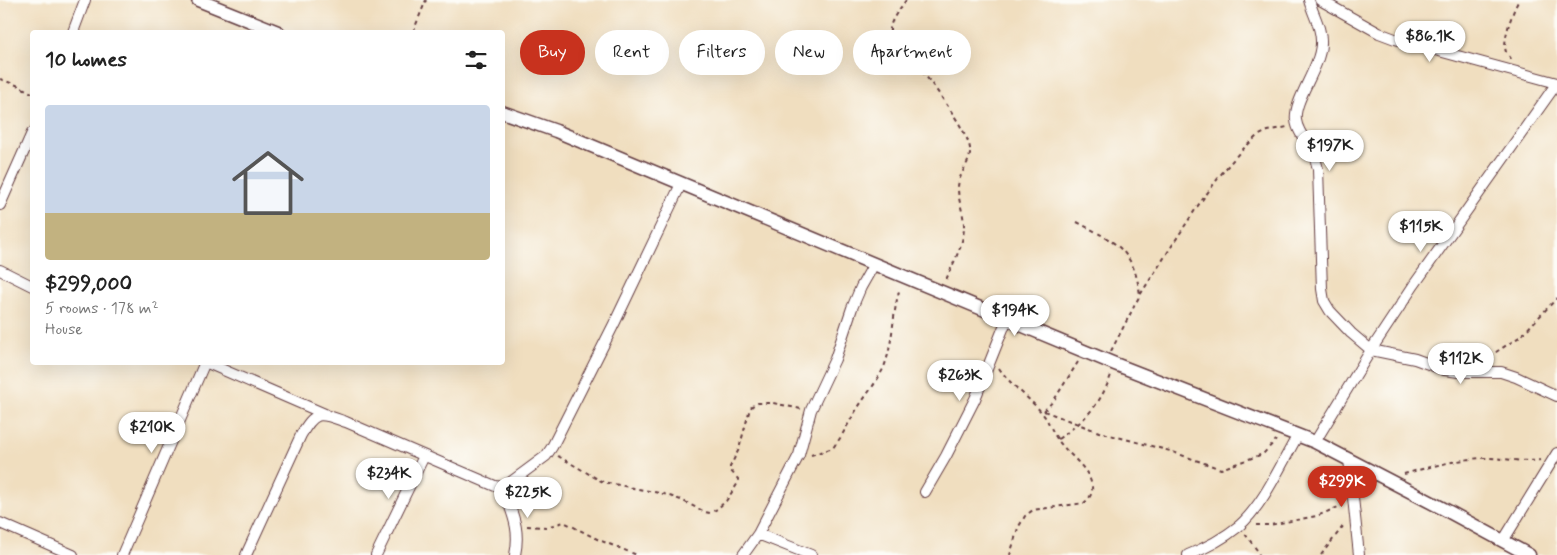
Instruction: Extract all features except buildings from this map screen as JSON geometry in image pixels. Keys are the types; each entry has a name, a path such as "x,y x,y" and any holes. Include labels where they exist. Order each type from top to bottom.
{"street":[{"path":"74,30 85,0"},
{"path":"198,0 273,30"},
{"path":"1309,0 1319,28 1321,44 1319,59 1297,109 1295,118 1297,127 1313,152 1318,169 1318,222 1322,289 1324,301 1330,311 1371,350 1415,359 1445,370 1470,374 1501,372 1557,396"},
{"path":"1315,442 1371,350 1447,237 1557,83 1395,39 1379,33 1320,0"},
{"path":"1548,98 1557,104"},
{"path":"505,113 556,130 680,184 1111,362 1315,442 1349,458 1529,555"},
{"path":"0,205 30,138"},
{"path":"212,365 424,456 489,483 503,486 515,480 550,452 615,322 680,184"},
{"path":"743,555 758,534 799,455 811,410 835,359 861,287 874,264"},
{"path":"0,270 30,285"},
{"path":"925,492 962,425 1007,319"},
{"path":"122,555 204,365"},
{"path":"246,555 308,422 316,416 325,414"},
{"path":"1194,554 1220,540 1240,525 1249,515 1298,435"},
{"path":"1503,541 1557,453"},
{"path":"376,555 424,456"},
{"path":"1349,458 1359,555"},
{"path":"503,486 517,526 515,555"},
{"path":"0,523 73,555"},
{"path":"758,534 811,555"}],"path":[{"path":"414,30 426,0"},
{"path":"906,0 890,25 888,30 891,37 921,70 955,117 968,138 971,150 969,160 958,182 958,192 963,208 964,227 962,242 941,292"},
{"path":"1519,0 1510,22 1506,51 1517,65 1519,73"},
{"path":"0,79 30,92"},
{"path":"1058,440 1088,416 1101,398 1111,362 1140,295 1197,207 1239,153 1257,136 1278,129 1297,127"},
{"path":"1077,222 1113,242 1125,253 1135,269 1140,295"},
{"path":"794,466 815,453 833,448 877,380 884,366 891,341 897,298 905,277"},
{"path":"1445,370 1474,357 1496,352 1521,336 1557,298"},
{"path":"1043,412 1054,400 1084,350"},
{"path":"992,358 1014,387 1043,412 1099,432 1170,451 1221,469 1263,454 1284,430"},
{"path":"550,452 603,482 664,494 710,513 726,501 738,483 738,479 730,470 730,467 739,449 752,406 758,403 773,403 811,410"},
{"path":"1010,555 1018,528 1025,516 1033,510 1084,503 1092,492 1089,477 1058,440 1043,412"},
{"path":"1388,479 1436,466 1483,458 1528,462 1546,458"},
{"path":"1240,525 1270,525 1317,516 1353,498"},
{"path":"1321,555 1342,527 1355,515"},
{"path":"517,526 546,527 564,522 599,540 636,555"},
{"path":"1240,525 1252,542 1258,555"}]}
